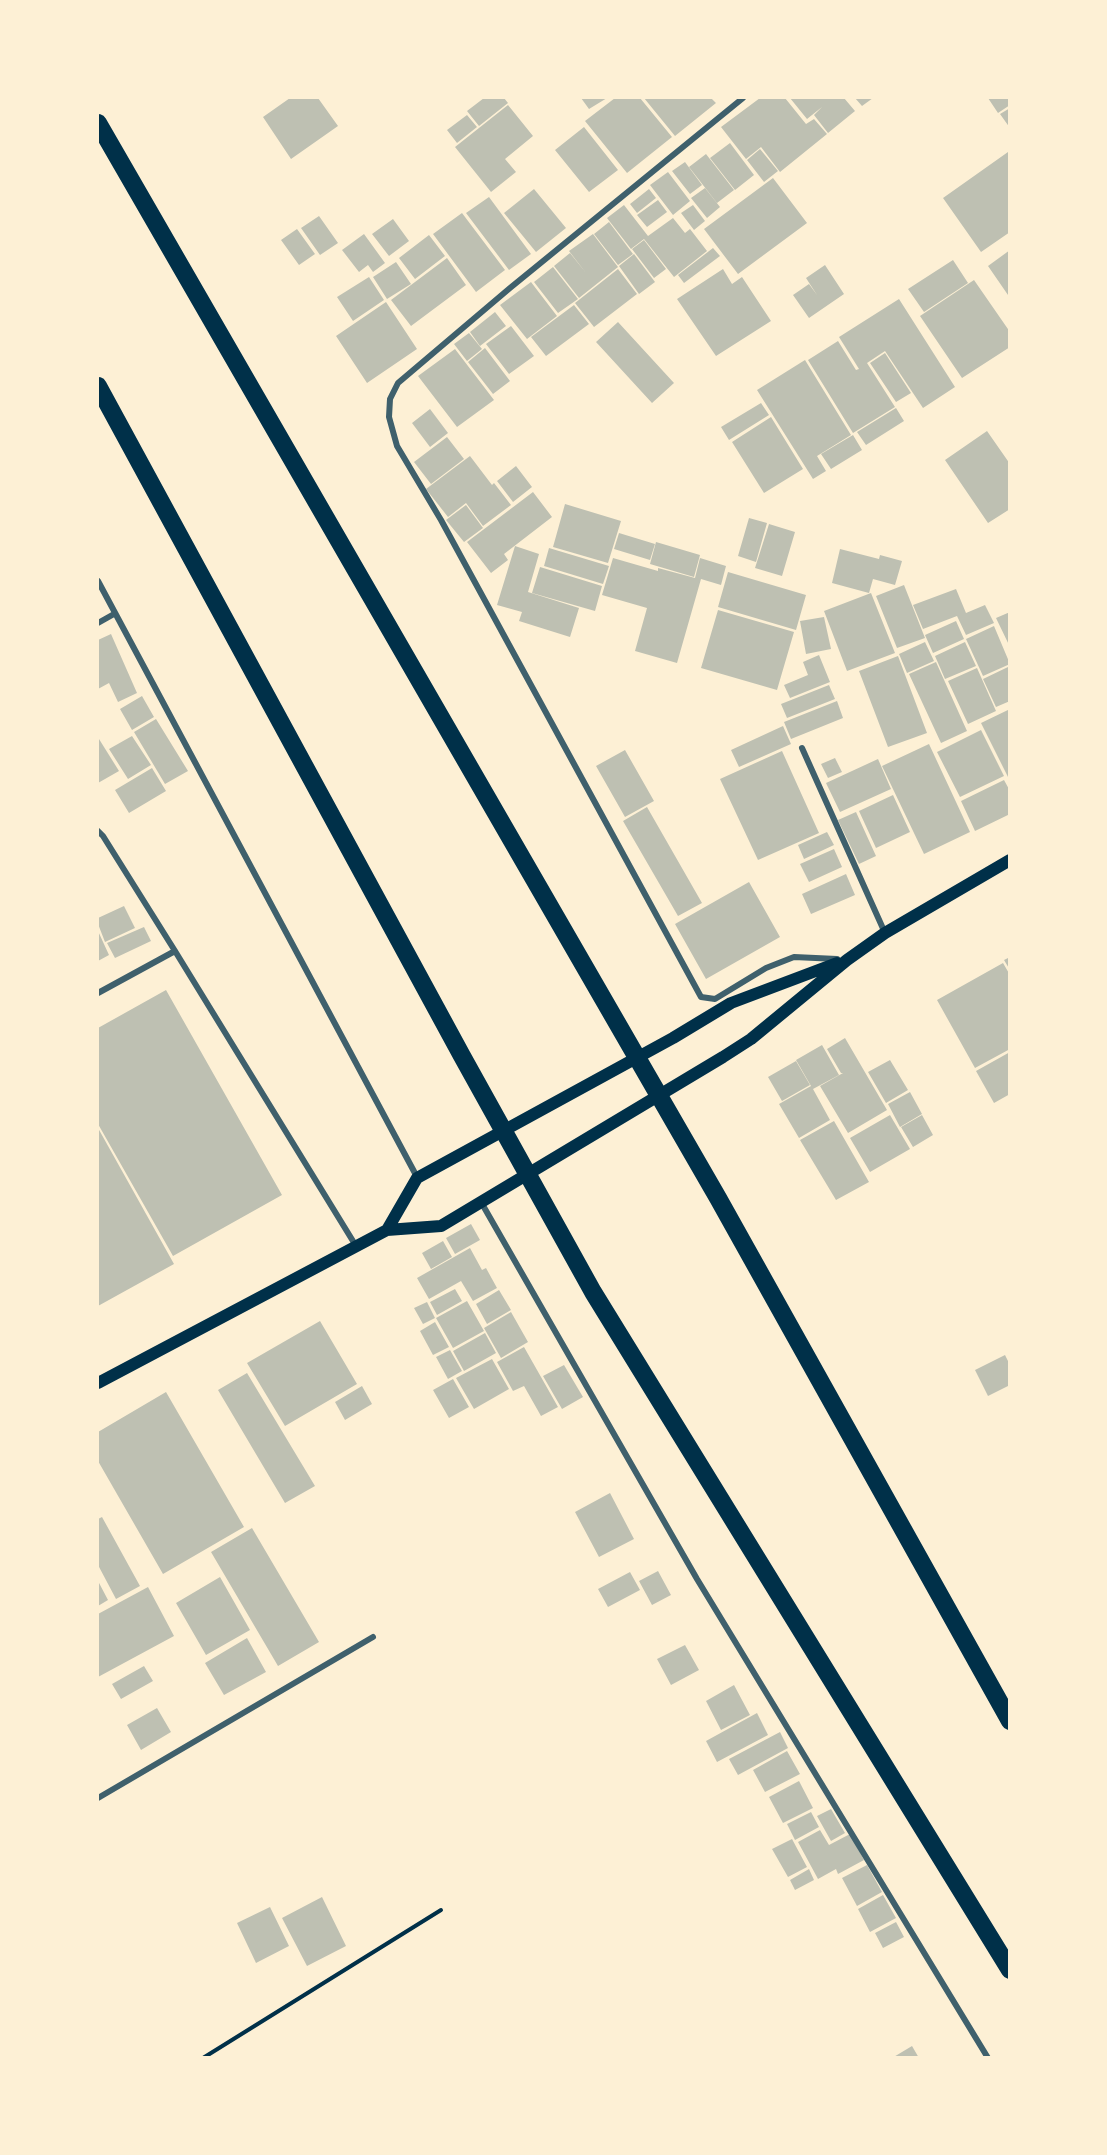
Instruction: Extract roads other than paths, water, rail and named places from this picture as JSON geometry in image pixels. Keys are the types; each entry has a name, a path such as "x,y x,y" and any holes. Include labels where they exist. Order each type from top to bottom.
{"highway":[{"path":"98,123 718,1198 1010,1720"},
{"path":"98,386 462,1056 593,1292 1010,1970"}],"main road":[{"path":"98,1383 387,1230 441,1227 751,1039 847,960 885,933 1010,860"},
{"path":"387,1230 417,1178 673,1038 731,1003 847,960"}],"street":[{"path":"744,98 510,288 398,383 390,399 389,417 397,446 441,520 701,997 715,999 766,968 794,957 847,960"},
{"path":"98,581 417,1178"},
{"path":"98,622 114,614"},
{"path":"802,748 885,933"},
{"path":"98,831 104,836 356,1246"},
{"path":"98,993 175,951"},
{"path":"481,1202 698,1579 988,2058"},
{"path":"98,1798 373,1637"}]}
